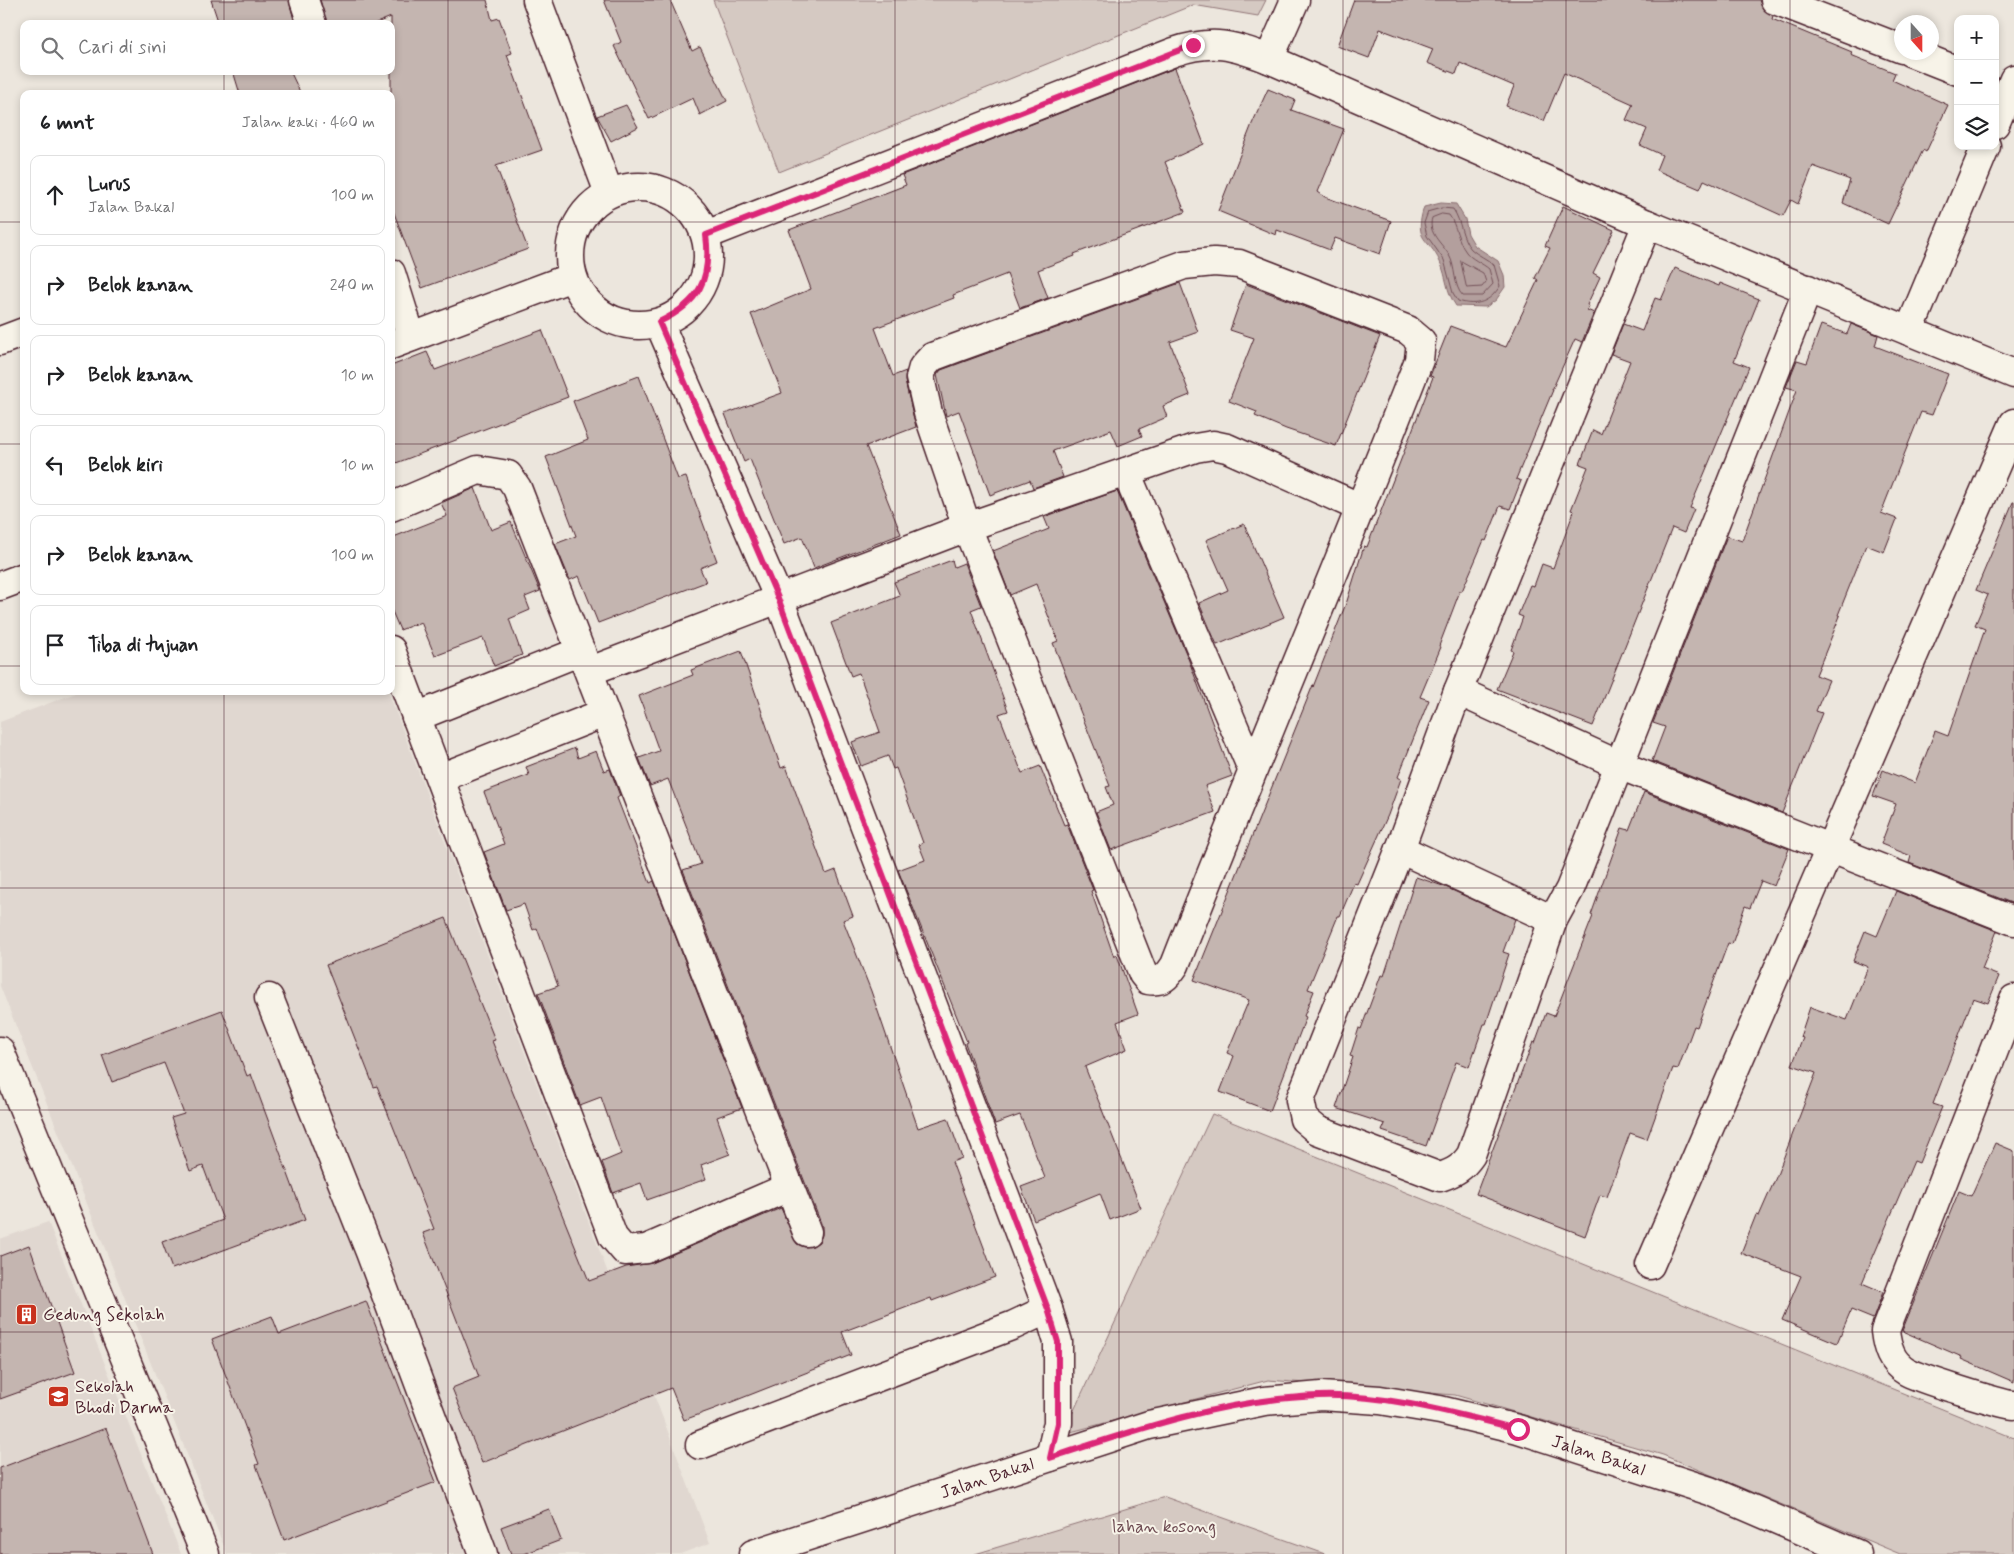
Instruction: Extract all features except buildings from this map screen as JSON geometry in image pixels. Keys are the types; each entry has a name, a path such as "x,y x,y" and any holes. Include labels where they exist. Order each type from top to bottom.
{"street":[{"path":"304,0 311,20"},
{"path":"537,0 608,193"},
{"path":"1269,59 1295,0"},
{"path":"1775,0 1894,46"},
{"path":"706,235 1193,45 1223,44 1269,59 1647,224 2014,374"},
{"path":"1930,60 1954,69"},
{"path":"1999,113 2008,87"},
{"path":"1909,331 1984,150"},
{"path":"632,186 656,188 678,197 695,214 706,235 709,257 705,279 695,298 679,313 659,322 637,326 596,312 581,295 572,277 569,250 575,227 589,207 608,193 632,186"},
{"path":"1647,224 1458,691 1400,849 1300,1100 1304,1119 1317,1130 1440,1177 1455,1172 1464,1166 1471,1155 1553,920 1570,890 1808,289"},
{"path":"1214,262 1239,264 1248,267 1408,330 1421,341 1419,360 1361,508 1252,769 1175,966 1167,978 1157,982 1148,980 1143,974 967,528 928,412 920,378 923,367 932,358 1184,265 1214,262"},
{"path":"395,300 401,341 572,277"},
{"path":"659,322 778,598 1048,1309 1058,1342 1058,1423 1050,1458"},
{"path":"0,340 20,333"},
{"path":"1650,1265 2014,423"},
{"path":"416,717 778,598 967,528 1195,448 1213,445 1227,448 1361,508"},
{"path":"395,504 478,470 508,475 518,488 807,1232"},
{"path":"1126,472 1252,769"},
{"path":"0,586 20,578"},
{"path":"395,661 613,1237 625,1251 646,1248 789,1187"},
{"path":"1458,691 1619,765 2014,921"},
{"path":"440,778 604,713"},
{"path":"1400,849 1553,920"},
{"path":"269,998 370,1252 483,1554"},
{"path":"2014,999 1885,1331 1888,1350 1892,1358 1906,1372 2014,1405"},
{"path":"0,1050 205,1554"},
{"path":"700,1445 1014,1325 1048,1309"},
{"name":"Jalan Bakal","path":"753,1554 1149,1425 1264,1401 1321,1396 1380,1400 1440,1410 1509,1427 1598,1453 1710,1491 1857,1554"}],"shaded area":[{"path":"71,695 390,695 710,1543 680,1554 227,1554 0,986 0,722"},
{"name":"Sekolah Bhodi Darma","path":"48,1222 181,1554 0,1554 0,1239"}],"green space":[{"path":"713,0 1266,0 1258,16 1193,5 779,172"},
{"path":"1212,1114 2014,1438 2014,1554 1900,1554 1663,1455 1455,1395 1268,1380 1063,1434"},
{"name":"lahan kosong","path":"1165,1497 1325,1554 975,1554"}],"water":[{"path":"1441,203 1456,204 1465,219 1468,234 1475,246 1498,261 1504,275 1505,287 1496,300 1486,307 1456,306 1450,295 1440,262 1421,233 1421,218 1424,207"}],"place":[{"name":"Gedung Sekolah","path":"27,1314"},
{"name":"Sekolah Bhodi Darma","path":"59,1396"}],"route":[{"path":"1193,45 706,235 709,257 705,279 695,298 679,313 659,322 778,598 1048,1309 1058,1342 1058,1423 1050,1458 1149,1425 1264,1401 1321,1396 1380,1400 1440,1410 1518,1429"}]}
